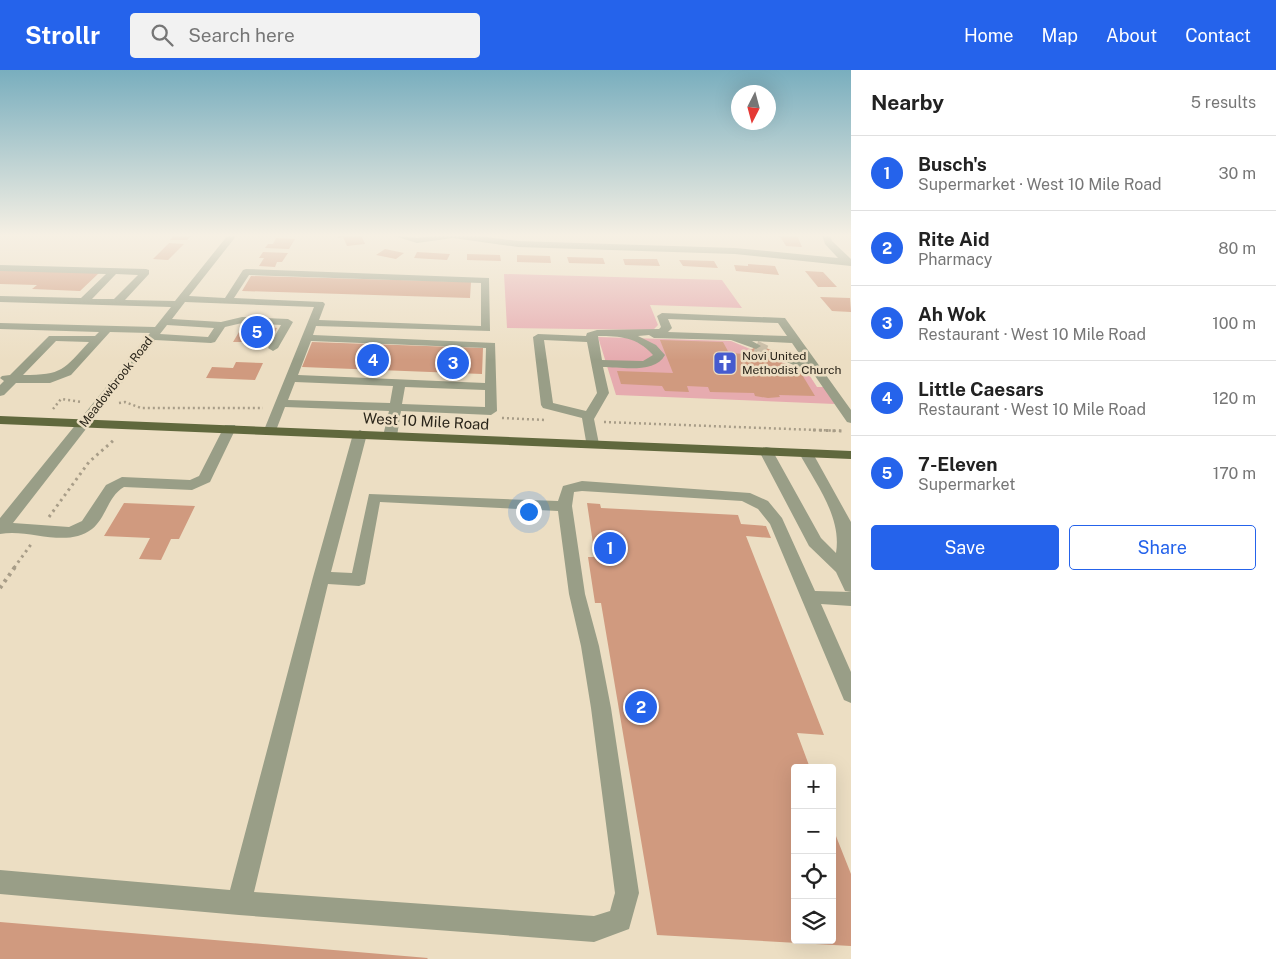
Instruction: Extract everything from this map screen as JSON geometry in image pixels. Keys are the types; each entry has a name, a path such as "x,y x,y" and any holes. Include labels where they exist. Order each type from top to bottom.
{"main road":[{"name":"West 10 Mile Road","path":"0,420 851,455"}],"street":[{"path":"84,301 109,276"},
{"path":"117,302 142,276"},
{"name":"Meadowbrook Road","path":"0,529 199,276"},
{"path":"228,300 243,276"},
{"path":"312,323 486,329 486,280 381,276"},
{"path":"0,299 117,302 228,300 320,304 270,430"},
{"path":"643,334 666,330 667,328 662,316 781,320 851,419"},
{"path":"0,326 157,330 221,325 242,320 288,322 274,348"},
{"path":"157,330 211,340 221,325"},
{"path":"0,378 50,379 67,373 107,329"},
{"path":"592,444 588,424 589,416 603,393 590,339 591,335 597,333 643,334 795,340"},
{"path":"596,363 645,364 656,359 659,355 656,350 628,334"},
{"path":"589,416 547,405 538,337 590,339"},
{"path":"732,337 756,346"},
{"path":"0,392 53,338 98,339"},
{"path":"280,403 491,411 491,345 306,338"},
{"path":"772,353 817,371"},
{"path":"290,378 492,387"},
{"path":"390,436 400,383"},
{"path":"0,529 71,532 87,525 111,488 122,482 192,485 205,479 230,428"},
{"path":"239,903 321,577 360,434"},
{"path":"766,451 815,542 848,577"},
{"path":"806,453 844,522 848,577"},
{"path":"0,882 239,903 594,929 620,920 627,892 601,708 590,646 577,594 564,497 568,490 582,486 745,496 763,505 777,522 851,694"},
{"path":"321,577 359,580 374,497 565,506"},
{"path":"810,597 851,600"}],"path":[{"path":"0,588 88,464 99,452 107,450 137,408 122,403"}],"shaded area":[{"path":"504,276 722,280 742,308 650,305 658,325 653,330 507,328"},
{"path":"598,337 731,341 808,373 817,387 824,387 835,404 616,395"}],"building":[{"path":"0,276 95,276 80,291 32,289 37,285 0,284"},
{"path":"251,276 471,282 470,298 242,291"},
{"path":"809,276 827,276 837,287 818,287"},
{"path":"820,297 850,298 851,312 832,311"},
{"path":"245,322 273,324 271,327 277,328 272,337 266,337 263,342 233,342"},
{"name":"Novi United Methodist Church","path":"660,340 723,342 729,353 745,354 758,345 774,351 766,356 797,369 795,371 801,373 815,396 779,395 780,397 768,398 755,396 754,393 710,392 708,387 687,386 689,392 665,391 662,386 621,384 617,371 673,373"},
{"path":"312,342 483,348 482,374 302,367"},
{"path":"236,362 263,363 255,380 206,378 212,367 233,368"},
{"path":"124,503 195,506 179,539 171,539 161,560 139,559 150,538 104,536"},
{"path":"587,503 600,504 601,508 738,515 741,524 766,526 771,538 746,536 824,735 797,733 809,764 791,764 791,943 657,935 601,603 595,603 588,557 595,557"},
{"path":"836,836 851,874 851,946 816,944 836,944"},
{"path":"0,922 428,958 0,959"}],"tunnel":[{"path":"756,346 771,353"}],"place":[{"name":"7-Eleven","path":"257,332"},
{"name":"Little Caesars","path":"373,360"},
{"name":"Ah Wok","path":"453,363"},
{"name":"Novi United Methodist Church","path":"725,363"},
{"name":"Busch's","path":"610,548"},
{"name":"Rite Aid","path":"641,707"}]}
